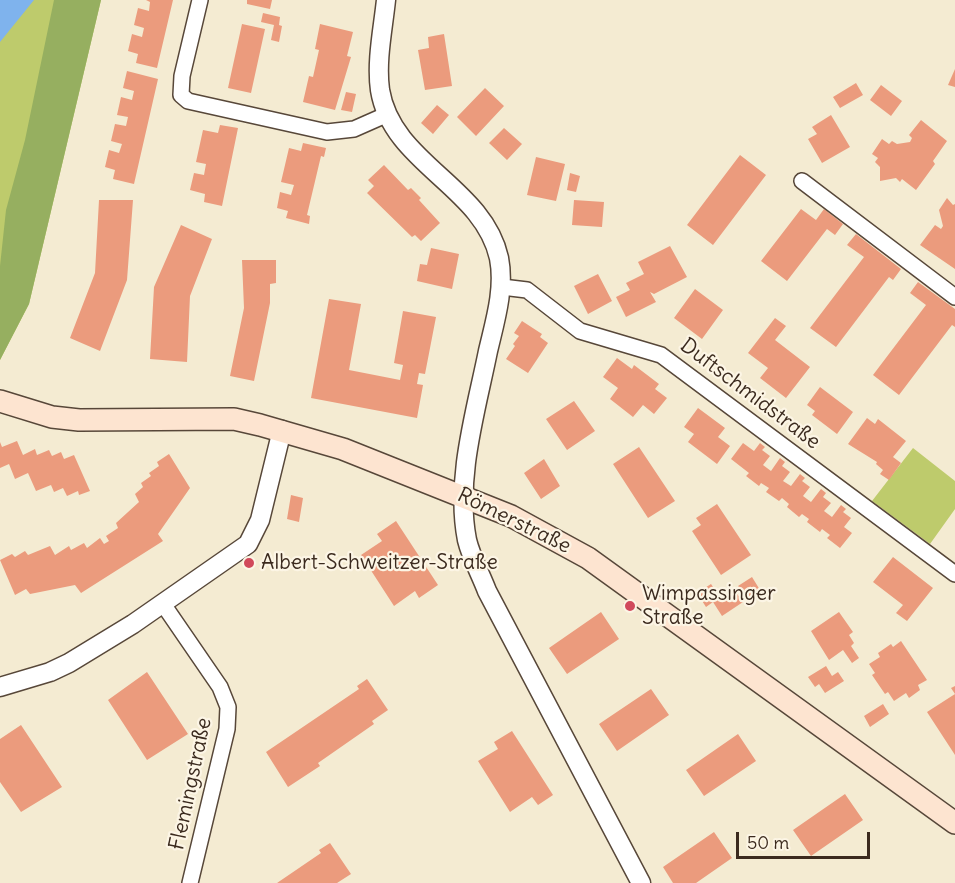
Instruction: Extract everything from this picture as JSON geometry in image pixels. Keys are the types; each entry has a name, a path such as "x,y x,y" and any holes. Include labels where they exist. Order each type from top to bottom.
{"main road":[{"name":"Römerstraße","path":"0,401 35,413 79,420 234,419 282,430 343,449 465,495 541,531 588,558 955,823"}],"street":[{"path":"200,0 182,76 181,95 188,100 327,132 354,129 388,114"},
{"path":"386,0 379,60 381,91 388,114 406,146 466,201 488,231 499,257 502,287 475,414 465,495 468,540 487,591 641,883"},
{"path":"802,181 955,297"},
{"name":"Duftschmidstraße","path":"502,287 527,290 580,331 661,355 955,574"},
{"path":"0,687 50,672 69,663 163,604 249,544 260,520 282,430"},
{"name":"Flemingstraße","path":"163,604 220,687 228,707 227,729 190,883"}],"green space":[{"path":"0,0 101,0 29,304 0,360"},
{"path":"54,0 101,0 29,304 0,360 0,266 6,210 25,140"},
{"path":"913,448 955,481 955,509 930,544 872,501"}],"water":[{"path":"0,0 34,0 0,42"}],"building":[{"path":"146,0 173,0 157,68 136,63 138,54 128,51 132,34 142,37 144,28 134,25 138,8 149,11 150,2"},
{"path":"247,0 272,0 270,9 247,4"},
{"path":"263,13 280,17 279,25 282,26 279,42 271,40 274,25 261,22"},
{"path":"242,24 265,29 251,93 228,88"},
{"path":"320,24 353,32 347,56 351,57 335,110 303,102 309,76 313,77 319,50 315,49"},
{"path":"444,34 452,86 425,90 418,50 429,48 428,37"},
{"path":"955,69 955,87 948,85"},
{"path":"127,71 158,79 134,184 113,179 115,170 105,167 109,150 119,153 122,144 111,141 115,124 126,126 128,117 117,115 121,97 132,100 134,91 123,88"},
{"path":"856,83 863,95 840,108 833,97"},
{"path":"881,85 902,101 891,116 870,100"},
{"path":"485,88 504,106 476,136 457,117"},
{"path":"346,92 356,94 352,112 341,110"},
{"path":"437,105 449,115 433,134 421,123"},
{"path":"831,115 850,147 822,163 808,139 817,134 812,127"},
{"path":"921,120 947,141 933,161 935,164 916,190 902,179 900,182 896,178 880,181 880,167 875,162 878,158 872,154 882,139 889,144 892,141 897,144 910,142 912,138 909,135"},
{"path":"220,125 238,128 222,206 204,202 205,194 190,190 194,173 204,175 206,164 196,162 203,130 218,133"},
{"path":"504,128 522,144 507,160 489,143"},
{"path":"303,143 326,148 324,157 321,156 307,215 310,216 309,224 286,218 288,211 277,208 280,192 291,195 294,185 281,182 289,148 301,151"},
{"path":"740,155 766,175 713,245 687,225"},
{"path":"536,157 565,164 556,201 527,195"},
{"path":"384,165 408,190 411,188 421,198 419,200 440,223 421,241 415,235 412,237 367,193 374,186 368,180"},
{"path":"570,173 580,176 576,192 567,190"},
{"path":"947,198 953,205 955,204 955,269 920,245 935,225 941,229 943,226 939,210"},
{"path":"99,200 133,200 127,280 100,351 70,338 95,273"},
{"path":"574,200 604,202 602,227 572,225"},
{"path":"801,209 816,220 824,209 843,224 835,235 827,229 787,281 761,261"},
{"path":"181,225 212,239 190,296 187,362 150,359 154,287"},
{"path":"856,234 901,269 893,280 889,277 836,347 810,328 864,257 847,245"},
{"path":"670,246 687,277 654,294 650,292 656,302 626,317 616,297 630,290 626,283 644,274 638,262"},
{"path":"431,248 459,254 452,289 417,281 420,264 427,265"},
{"path":"242,260 276,260 276,283 270,284 270,303 254,381 230,376 244,308"},
{"path":"598,274 612,301 588,314 574,286"},
{"path":"918,282 955,309 955,327 952,325 899,395 873,375 926,305 910,293"},
{"path":"695,289 723,310 702,339 674,318"},
{"path":"329,299 361,304 349,370 400,380 403,365 394,363 403,311 436,317 425,374 419,373 417,384 423,385 417,418 311,398"},
{"path":"775,318 786,326 775,340 810,367 786,398 760,378 768,368 748,353"},
{"path":"522,321 542,334 540,337 548,343 528,373 506,359 515,346 513,344 519,336 514,333"},
{"path":"617,358 632,369 634,365 659,384 655,389 667,398 654,414 643,405 633,417 610,399 618,388 603,377"},
{"path":"820,387 853,412 837,434 812,415 815,411 807,405"},
{"path":"574,401 595,431 567,450 546,419"},
{"path":"698,408 725,428 718,437 730,446 717,464 688,442 694,434 684,427"},
{"path":"867,418 875,424 878,419 906,441 893,457 901,463 889,480 880,474 883,470 876,464 877,462 848,444"},
{"path":"17,441 23,455 35,449 37,455 49,450 52,456 61,452 64,459 74,455 90,491 79,495 78,491 67,496 63,488 54,492 51,485 36,491 28,473 15,479 9,464 0,468 0,442 2,447"},
{"path":"743,443 754,451 760,443 765,447 762,450 770,456 763,465 771,471 780,458 785,462 782,466 790,472 783,481 791,486 800,474 805,478 802,481 810,487 803,496 811,502 821,489 826,493 823,497 831,503 824,511 832,517 841,505 846,509 843,512 851,518 844,527 852,533 840,548 827,538 830,535 822,529 820,532 807,522 809,519 802,514 799,517 787,507 789,504 782,498 779,501 766,492 769,488 761,483 759,486 746,476 749,473 731,459"},
{"path":"639,447 675,501 648,518 613,464"},
{"path":"169,454 190,488 158,534 163,541 81,593 75,585 30,594 26,589 15,595 0,560 12,554 15,557 25,551 28,555 50,546 55,555 69,546 71,550 84,543 87,548 100,538 104,544 109,541 106,536 118,528 116,523 139,502 135,494 143,487 141,483 159,466 157,462"},
{"path":"544,459 560,486 541,499 524,473"},
{"path":"291,495 303,498 299,522 287,519"},
{"path":"717,504 751,555 721,575 692,531 701,525 696,518"},
{"path":"396,521 438,585 419,598 415,591 394,606 361,555 382,541 377,534"},
{"path":"893,557 933,588 907,621 896,613 903,605 873,582"},
{"path":"752,577 760,590 747,599 738,586"},
{"path":"711,584 720,597 733,588 743,602 722,616 713,602 706,607 697,593"},
{"name":"Wimpassinger Straße","path":"626,600 636,608 633,612 623,604"},
{"path":"601,612 619,639 567,674 549,648"},
{"path":"839,612 853,632 849,635 854,643 851,646 859,658 852,663 843,650 829,660 811,631"},
{"path":"901,641 927,680 918,685 920,690 909,698 906,693 894,701 888,692 885,694 872,675 875,673 869,664 880,657 878,653 891,644 893,647"},
{"path":"826,666 832,676 838,672 844,681 825,693 819,684 815,687 808,677"},
{"path":"147,672 188,734 147,760 108,700"},
{"path":"367,679 388,710 372,721 374,724 318,763 320,766 288,787 266,752 359,689 357,686"},
{"path":"651,689 669,715 617,751 599,724"},
{"path":"955,694 955,755 927,712"},
{"path":"883,704 889,714 870,727 864,716"},
{"path":"21,725 62,787 21,812 0,782 0,739"},
{"path":"512,731 553,795 538,805 532,797 510,812 478,761 498,749 494,742"},
{"path":"738,734 756,761 704,796 686,770"},
{"path":"845,794 863,820 811,856 793,830"},
{"path":"714,832 732,858 696,883 673,883 663,867"},
{"path":"330,843 351,874 337,883 277,883 321,853 319,850"}],"place":[{"name":"Albert-Schweitzer-Straße","path":"249,563"},
{"name":"Wimpassinger Straße","path":"630,606"}]}
